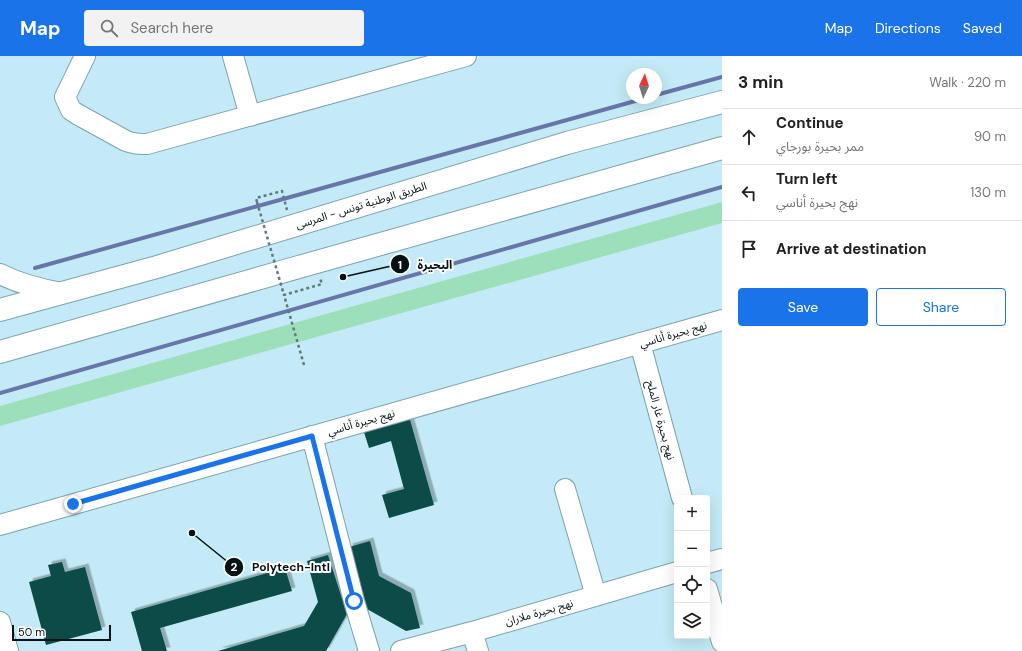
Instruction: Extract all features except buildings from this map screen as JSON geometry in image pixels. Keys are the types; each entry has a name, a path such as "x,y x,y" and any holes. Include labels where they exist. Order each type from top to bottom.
{"highway":[{"name":"الطريق الوطنية تونس - المرسى","path":"0,310 164,264 568,143 722,102"},
{"path":"0,352 196,295 534,202 722,148"}],"street":[{"path":"85,56 65,97 68,105 71,110 77,114 134,144 147,144 466,56"},
{"path":"233,56 250,116"},
{"path":"0,274 18,283 62,293"},
{"name":"نهج بحيرة أناسي","path":"0,525 722,320"},
{"name":"نهج بحيرة غار الملح","path":"640,343 681,495"},
{"path":"312,436 354,601 369,651"},
{"path":"565,489 596,596"},
{"path":"710,563 722,559"},
{"name":"نهج بحيرة ملاران","path":"401,651 472,632 674,573"},
{"path":"710,600 722,642"},
{"path":"0,622 8,651"},
{"path":"472,632 478,651"}],"path":[{"path":"282,191 256,198 304,365"},
{"path":"284,295 316,286"}],"green space":[{"path":"722,202 722,223 0,426 0,406"}],"waterway":[{"path":"662,93 722,77"},
{"path":"35,268 626,104"},
{"path":"0,393 722,187"}],"place":[{"name":"البحيرة","path":"343,277"},
{"name":"Polytech-Intl","path":"192,533"}],"route":[{"path":"73,504 312,436 354,601"}]}
